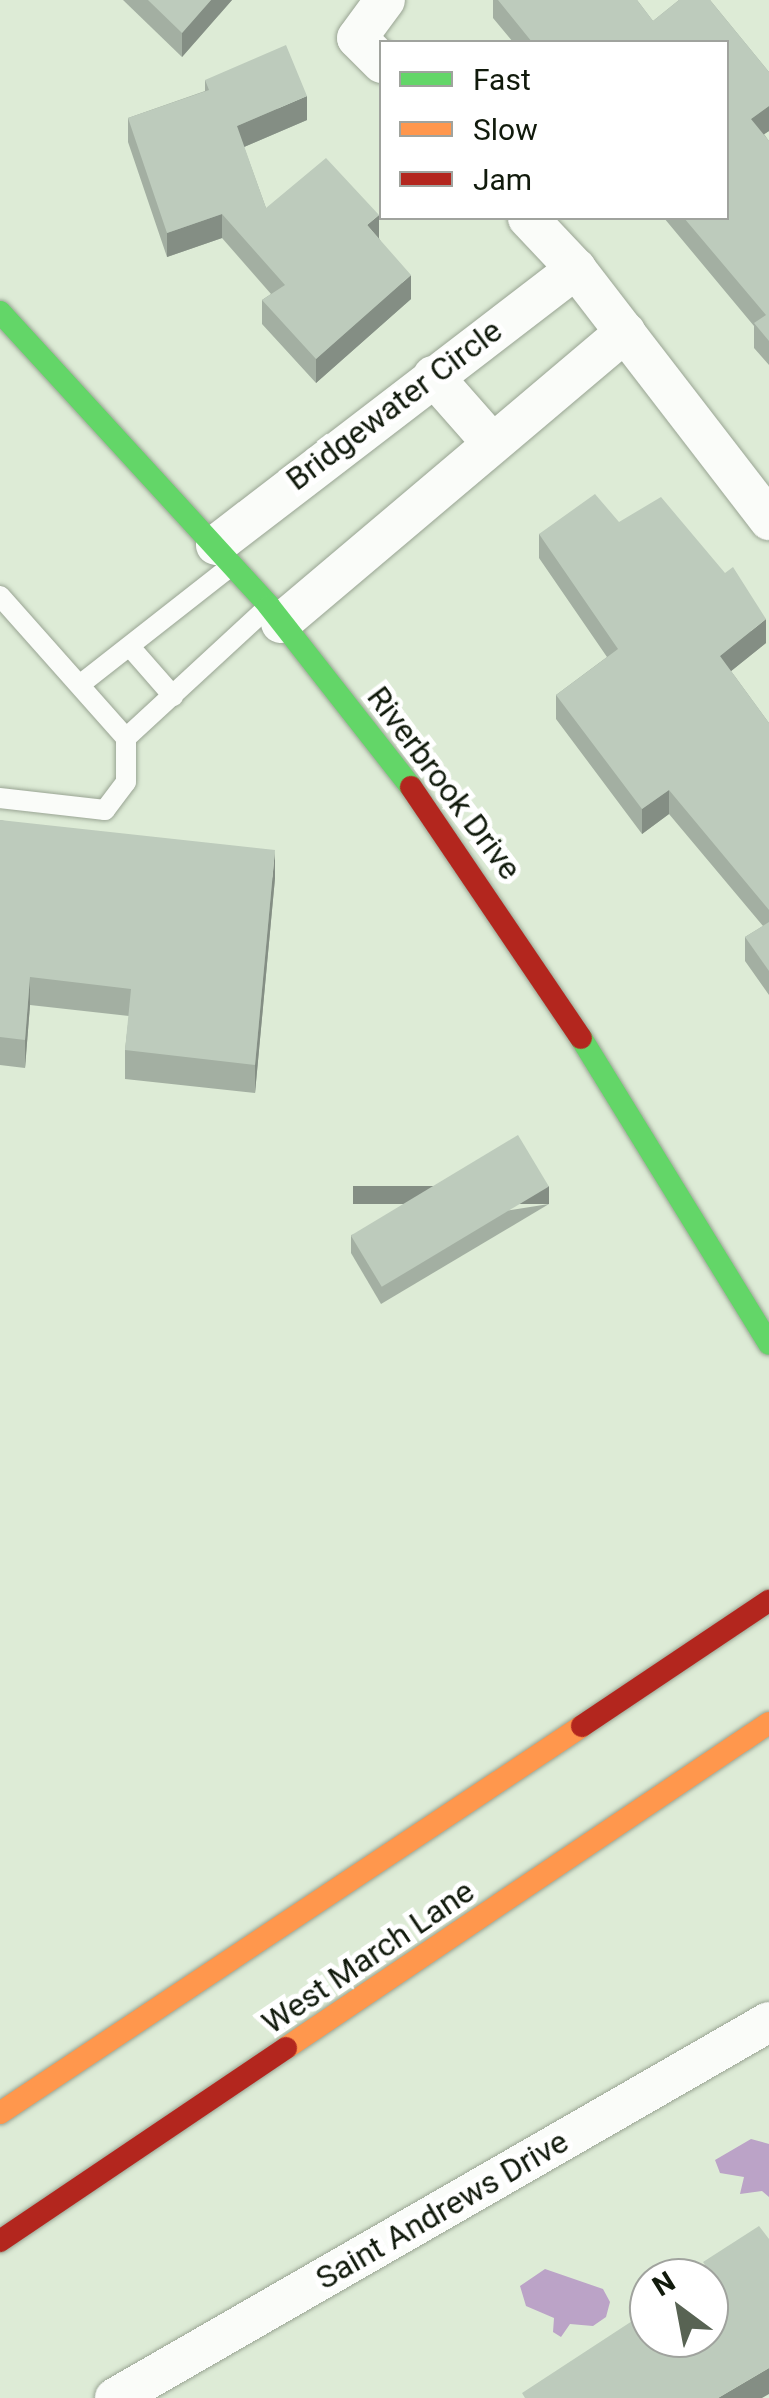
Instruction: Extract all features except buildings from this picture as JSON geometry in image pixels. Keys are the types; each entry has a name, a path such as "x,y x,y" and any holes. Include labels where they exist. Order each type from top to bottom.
{"street":[{"path":"379,60 357,38 385,0"},
{"path":"530,220 576,269 769,520"},
{"name":"Bridgewater Circle","path":"224,555 433,376 576,269"},
{"name":"Riverbrook Drive","path":"0,312 275,614 411,788 540,970 769,1344"},
{"path":"275,614 625,332"},
{"path":"433,376 492,443"},
{"path":"0,2113 769,1601"},
{"name":"West March Lane","path":"0,2240 769,1723"},
{"name":"Saint Andrews Drive","path":"115,2398 769,2022"}],"lane":[{"path":"82,683 130,648 224,555"},
{"path":"0,596 82,683 126,738 126,782 105,810 0,798"},
{"path":"126,738 275,614"},
{"path":"130,648 173,696"}],"shaded area":[{"path":"751,2139 769,2144 769,2197 762,2191 740,2194 744,2177 720,2173 715,2160"},
{"path":"545,2269 603,2289 610,2302 606,2317 593,2326 570,2324 561,2337 553,2332 554,2318 526,2306 520,2286"}],"traffic: fast":[{"path":"0,312 269,606 411,787"},
{"path":"581,1038 769,1344"}],"traffic: slow":[{"path":"286,2048 769,1723"},
{"path":"0,2113 582,1726"}],"traffic: jam":[{"path":"411,787 581,1038"},
{"path":"582,1726 769,1601"},
{"path":"0,2241 286,2048"}]}
